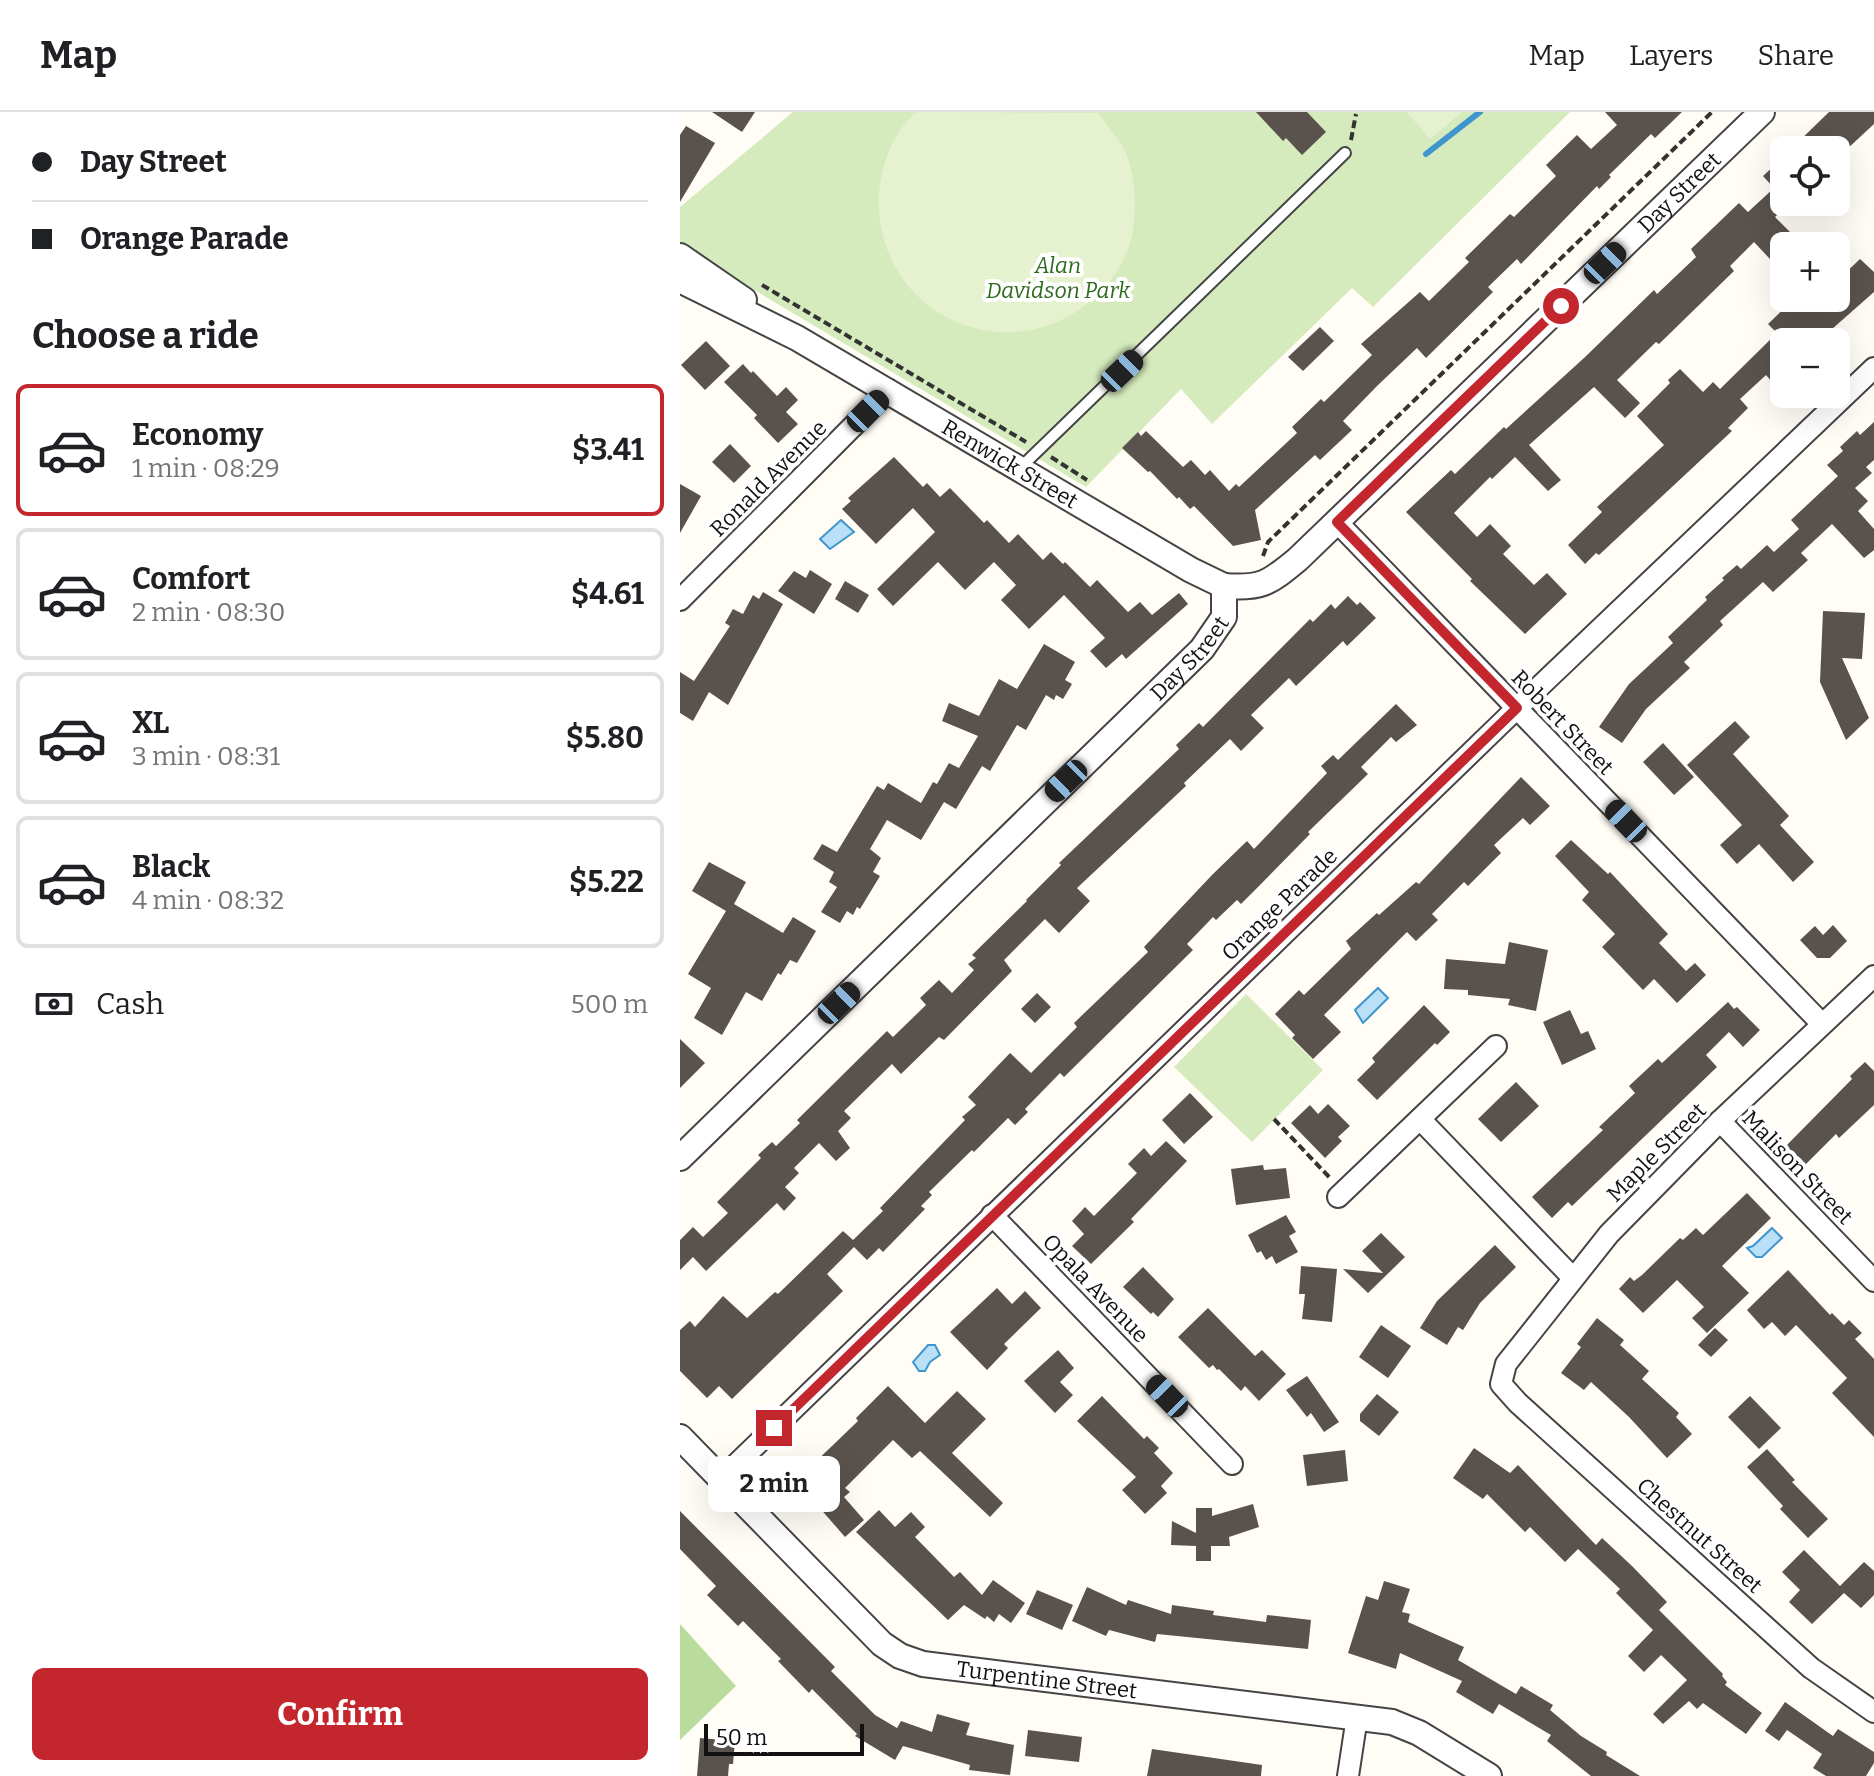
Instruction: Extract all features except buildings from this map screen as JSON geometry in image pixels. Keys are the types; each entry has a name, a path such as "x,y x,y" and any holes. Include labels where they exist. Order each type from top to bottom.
{"street":[{"name":"Day Street","path":"680,1158 1202,649 1224,617 1224,586 1253,588 1275,578 1337,522 1762,112"},
{"name":"Renwick Street","path":"680,256 797,338"},
{"name":"Renwick Street","path":"680,280 797,338 1191,570 1224,586"},
{"name":"Orange Parade","path":"721,1479 1517,708 1874,368"},
{"name":"Ronald Avenue","path":"680,600 889,390"},
{"name":"Robert Street","path":"1337,522 1822,1024"},
{"name":"Maple Street","path":"1501,1384 1506,1364 1609,1234 1720,1121 1822,1024 1872,982"},
{"path":"1341,1195 1496,1046"},
{"path":"1420,1119 1573,1278"},
{"name":"Malison Street","path":"1720,1121 1874,1281"},
{"name":"Opala Avenue","path":"992,1215 1232,1464"},
{"name":"Chestnut Street","path":"1501,1384 1518,1403 1811,1668 1874,1712"},
{"name":"Turpentine Street","path":"680,1437 882,1644 900,1656 923,1664 952,1668 1392,1722 1419,1733 1489,1776"},
{"path":"1348,1776 1357,1717"}],"lane":[{"path":"1020,468 1345,153"}],"path":[{"path":"1261,559 1267,551 1268,542 1712,112"},
{"path":"1345,153 1353,135 1356,114"},
{"path":"760,284 1091,483"},
{"path":"1274,1119 1341,1195"}],"green space":[{"name":"Alan Davidson Park","path":"793,112 1570,112 1373,307 1352,288 1212,424 1181,389 1086,487 680,246 680,207"},
{"path":"917,112 1098,113 1127,155 1135,201 1128,248 1115,274 1103,289 1071,315 1036,329 1000,332 965,325 933,309 906,284 888,251 879,198 883,171 892,144"},
{"path":"1407,112 1462,112 1430,139"},
{"path":"1246,994 1323,1070 1252,1142 1174,1067"},
{"path":"680,1624 736,1686 680,1740"}],"water":[{"path":"841,520 854,532 830,549 820,539"},
{"path":"1378,988 1388,998 1363,1023 1355,1010"},
{"path":"1772,1228 1782,1238 1762,1257 1756,1257 1747,1248"},
{"path":"928,1345 935,1345 940,1355 930,1362 925,1371 919,1371 913,1362"}],"waterway":[{"path":"1426,154 1480,112"}],"route":[{"path":"774,1428 1517,708 1337,522 1561,306"}]}
